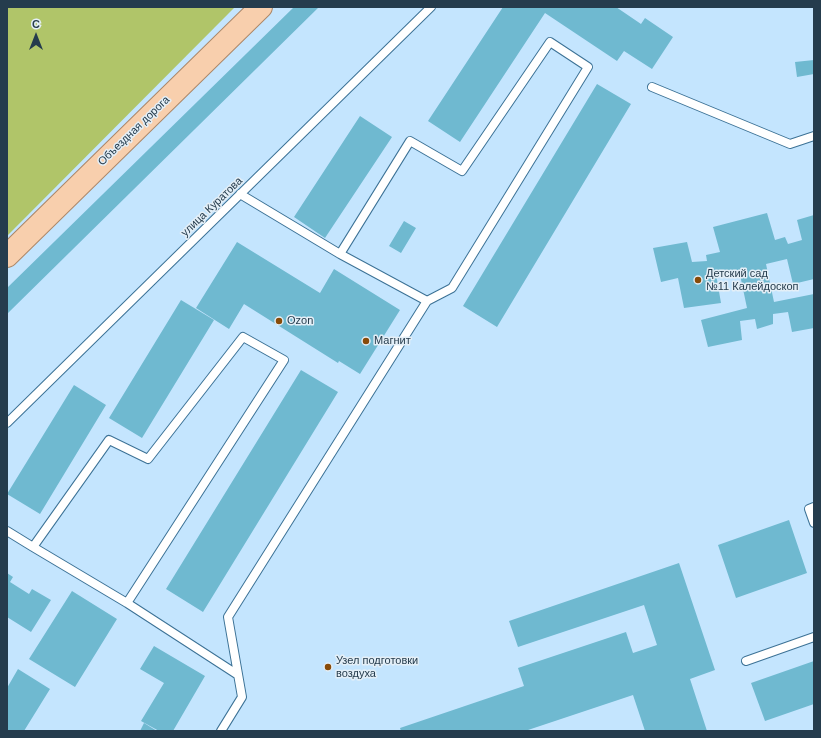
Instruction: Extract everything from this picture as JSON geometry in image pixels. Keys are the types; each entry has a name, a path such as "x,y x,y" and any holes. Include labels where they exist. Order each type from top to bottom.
{"main road":[{"name":"Объездная дорога","path":"7,256 261,7"}],"lane":[{"name":"улица Куратова","path":"7,423 431,7"},
{"path":"221,731 242,697 228,617 426,301 452,288 588,67 550,42 462,171 410,141 340,254"},
{"path":"652,87 790,144 814,136"},
{"path":"240,194 340,254 426,301"},
{"path":"34,546 109,440 148,460 243,336 284,360 127,603"},
{"path":"814,507 809,509 814,523"},
{"path":"7,531 127,603 238,675"},
{"path":"746,661 814,637"}],"green space":[{"path":"7,7 235,7 7,236"}],"building":[{"path":"294,7 319,7 7,314 7,288"},
{"path":"503,7 616,7 641,24 645,18 673,37 652,69 624,51 617,61 545,13 460,142 428,121"},
{"path":"814,60 814,74 797,77 795,62"},
{"path":"597,84 631,104 497,327 463,306"},
{"path":"360,116 392,137 325,238 294,217"},
{"name":"Детский сад №11 Калейдоскоп","path":"767,213 775,240 785,237 788,244 802,240 797,220 814,215 814,279 793,284 787,259 766,264 774,302 814,294 814,328 792,332 788,312 773,314 773,324 757,329 755,319 740,321 742,340 708,347 701,320 747,308 739,270 716,274 721,303 684,308 678,278 661,282 653,248 687,242 692,262 707,261 706,255 720,252 713,227"},
{"path":"404,221 416,228 401,253 389,246"},
{"path":"237,242 320,293 334,269 400,310 360,374 339,361 338,363 244,304 229,329 196,308"},
{"path":"181,300 214,320 142,438 109,418"},
{"path":"301,370 338,392 203,612 166,589"},
{"path":"74,385 106,405 40,514 7,494"},
{"path":"789,520 807,573 736,598 718,545"},
{"path":"679,563 715,670 690,679 707,731 645,731 633,695 525,731 401,731 400,728 524,686 518,668 626,632 633,653 657,645 644,605 518,647 509,621"},
{"path":"7,573 13,577 10,582 29,594 32,589 51,600 31,632 7,617"},
{"path":"72,591 117,619 75,687 29,659"},
{"path":"154,646 205,676 173,731 159,731 141,721 164,683 140,669"},
{"path":"814,661 814,704 765,721 751,683"},
{"path":"18,669 50,689 24,731 7,731 7,688"},
{"path":"144,723 157,731 140,731"}],"place":[{"name":"Детский сад №11 Калейдоскоп","path":"698,280"},
{"name":"Ozon","path":"279,321"},
{"name":"Магнит","path":"366,341"},
{"name":"Узел подготовки воздуха","path":"328,667"}]}
